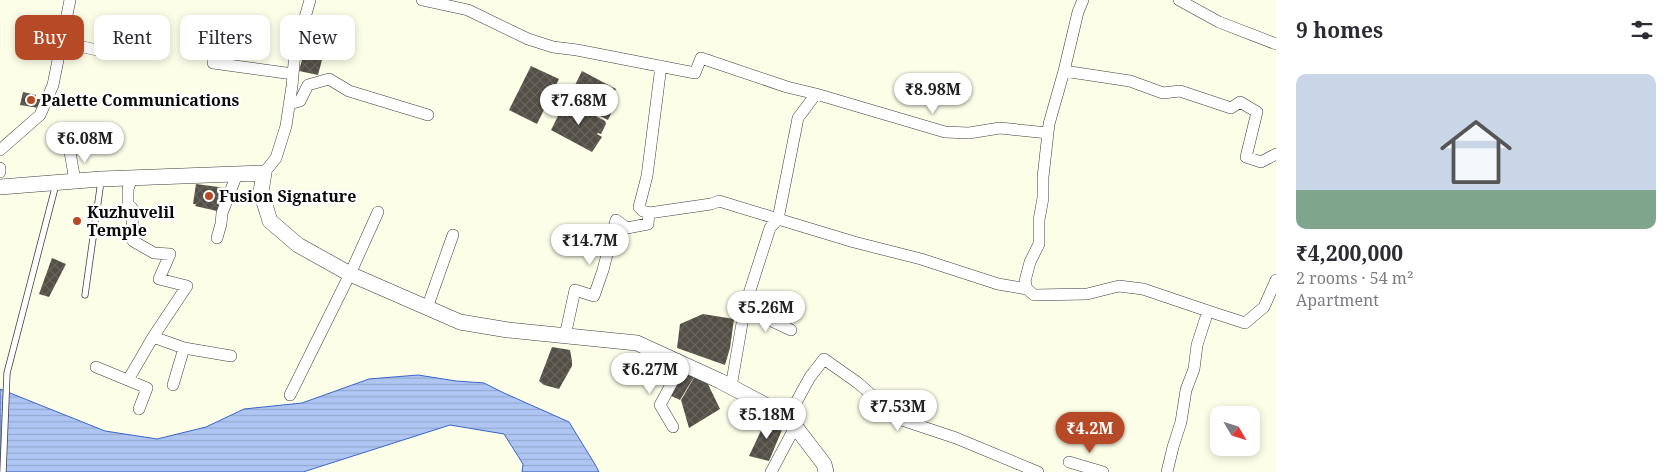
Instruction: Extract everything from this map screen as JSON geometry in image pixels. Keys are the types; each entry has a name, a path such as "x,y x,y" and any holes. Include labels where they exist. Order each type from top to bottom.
{"street":[{"path":"66,15 70,0"},
{"path":"310,0 295,52 286,126 276,158 264,173 261,192 270,221 298,245 350,274 460,322 508,330 637,343 731,386 792,422 824,464 826,472"},
{"path":"422,0 464,11 468,10 528,39 553,47 695,73 701,58 787,87 945,132 969,133 1000,128 1048,133"},
{"path":"1083,0 1078,12 1048,133 1043,177 1044,198 1039,220 1039,244 1030,262 1025,281 1027,289 1034,295 1087,294 1119,286 1143,289 1245,323 1264,307 1276,280"},
{"path":"1179,0 1220,22 1276,44"},
{"path":"0,150 40,114 53,85 57,60"},
{"path":"212,63 293,74"},
{"path":"661,66 647,176 639,207 643,211 649,213 711,204 719,201 854,242 921,259 989,282 1012,288 1027,289"},
{"path":"1064,72 1130,81 1163,93 1180,91 1231,108 1240,102 1257,112 1246,157 1261,162 1276,154"},
{"path":"289,104 300,101 308,85 329,79 349,91 428,115"},
{"path":"731,386 743,316 764,243 770,228 778,218 798,118 816,94"},
{"path":"70,152 75,181"},
{"path":"0,187 102,178 264,173"},
{"path":"217,238 222,213 237,174"},
{"path":"128,380 153,336 187,286 159,279 170,254 154,253 132,241 132,208 128,204 128,189 132,177"},
{"path":"290,395 350,274 378,212"},
{"path":"565,336 574,290 594,296 616,220 627,228 648,224 649,213"},
{"path":"427,308 453,235"},
{"path":"1167,472 1181,422 1186,390 1194,369 1197,346 1208,311"},
{"path":"743,316 757,314 791,330"},
{"path":"153,336 184,348 231,356"},
{"path":"173,384 184,348"},
{"path":"770,472 810,377 824,359 858,383 899,418 956,438 1038,472"},
{"path":"673,427 660,405 682,364"},
{"path":"96,367 147,388 139,409"},
{"path":"1069,462 1103,472"}],"lane":[{"path":"85,295 102,178"},
{"path":"3,472 7,373 57,182"}],"water":[{"path":"418,375 484,383 569,422 599,472 522,472 523,464 504,434 450,425 303,472 5,472 0,470 0,389 105,431 157,439 206,427 244,409 302,403 369,379"}],"building":[{"path":"302,60 322,60 318,75 299,71"},
{"path":"531,66 559,79 537,124 509,110"},
{"path":"582,71 616,89 613,94 617,100 616,103 613,102 612,104 615,105 608,120 568,99"},
{"name":"Palette Communications","path":"23,92 36,95 36,99 41,99 39,108 20,105"},
{"path":"566,100 605,121 606,124 601,134 597,134 602,137 592,152 551,130"},
{"name":"Fusion Signature","path":"196,184 226,188 217,211 193,204"},
{"path":"52,258 66,264 49,297 39,294"},
{"path":"703,314 734,319 730,348 725,365 677,348 680,324"},
{"path":"552,347 570,350 572,361 572,366 559,389 544,385 539,381"},
{"path":"681,372 694,377 680,400 669,395"},
{"path":"695,376 707,382 720,409 689,428 681,400"},
{"path":"767,418 784,425 769,461 749,456"}],"place":[{"name":"Palette Communications","path":"31,100"},
{"name":"Fusion Signature","path":"209,196"},
{"name":"Kuzhuvelil Temple","path":"77,221"}]}
